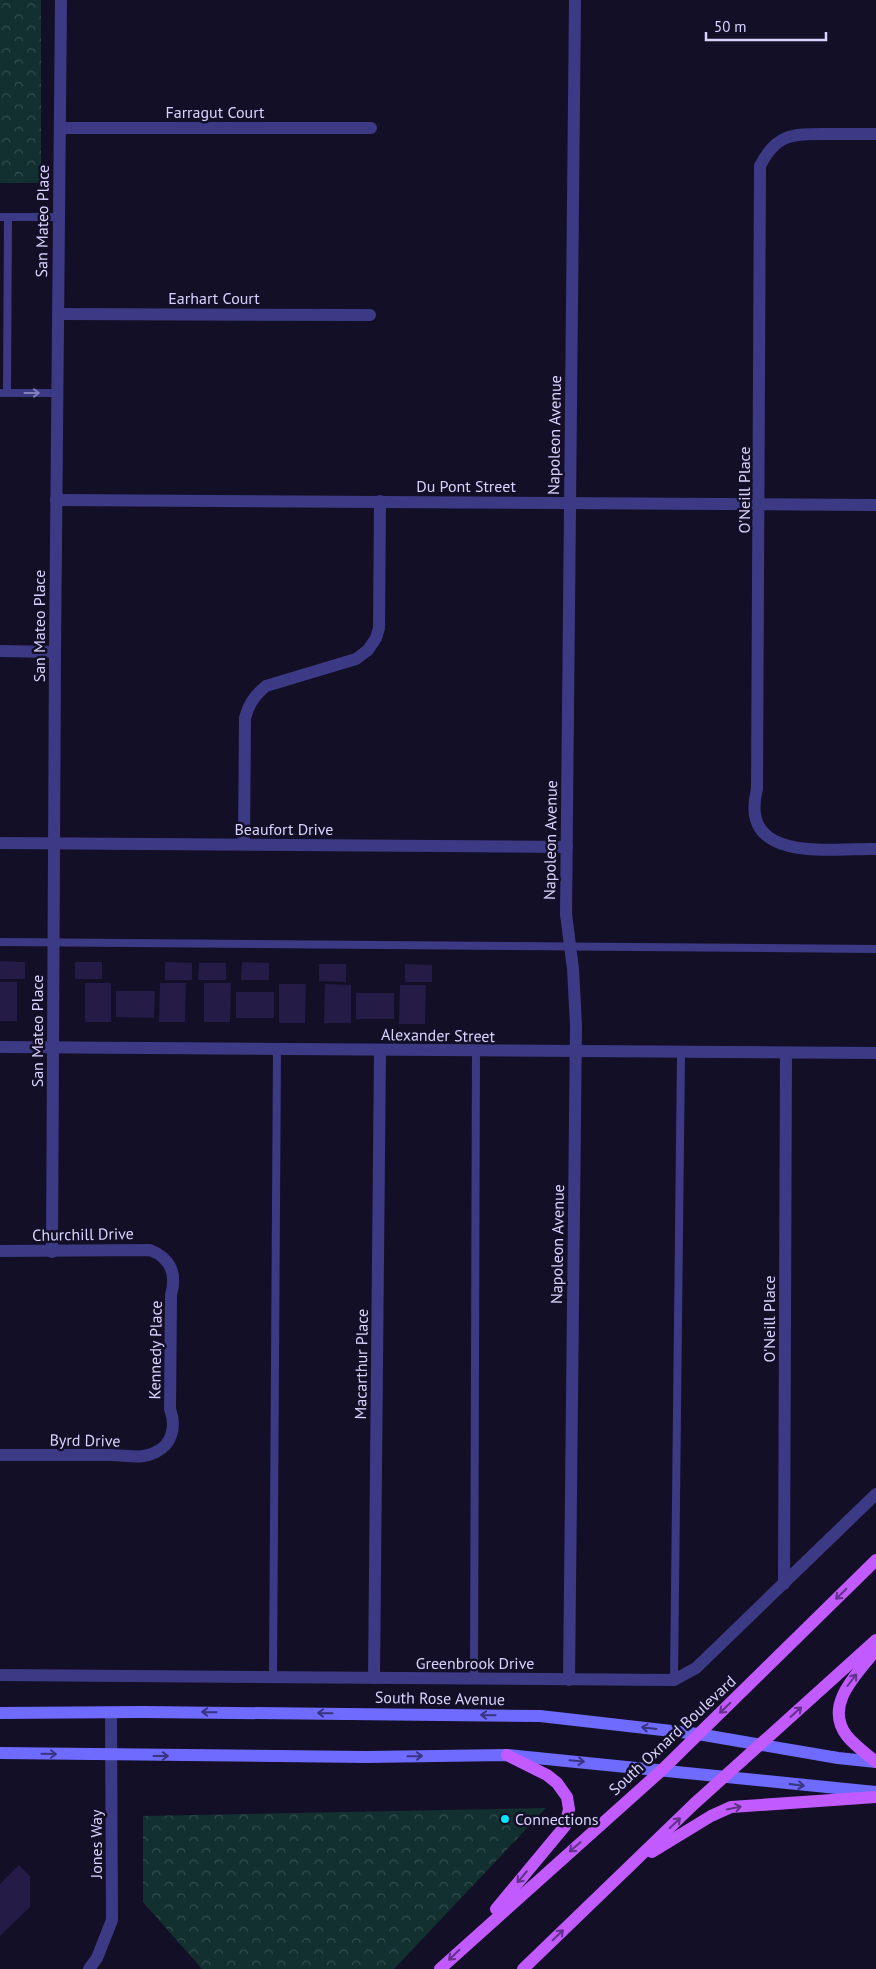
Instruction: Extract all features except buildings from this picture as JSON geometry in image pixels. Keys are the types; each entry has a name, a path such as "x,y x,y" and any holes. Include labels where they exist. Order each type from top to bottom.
{"main road":[{"name":"South Oxnard Boulevard","path":"440,1969 662,1770 876,1560"},
{"path":"523,1969 726,1776 876,1640"},
{"path":"876,1650 842,1695 838,1716 841,1728 848,1738 876,1762"},
{"name":"South Rose Avenue","path":"0,1713 153,1712 540,1716 698,1734 876,1762"},
{"path":"0,1753 366,1757 507,1754 876,1792"},
{"path":"468,1942 565,1826 569,1809 567,1797 557,1783 547,1775 507,1754"},
{"path":"631,1866 711,1816 731,1807 876,1797"}],"street":[{"name":"San Mateo Place","path":"52,1252 61,0"},
{"name":"Napoleon Avenue","path":"570,1680 576,1025 571,948 566,914 574,0"},
{"name":"Farragut Court","path":"60,128 371,128"},
{"name":"O'Neill Place","path":"876,134 796,133 773,146 760,166 759,177 762,191 760,504 757,789 755,807 756,818 766,837 782,846 796,849 876,849"},
{"name":"Earhart Court","path":"58,314 370,315"},
{"name":"Du Pont Street","path":"56,500 876,505"},
{"path":"244,844 244,718 249,704 266,686 356,659 368,650 376,638 380,613 380,501"},
{"path":"0,651 55,652"},
{"name":"Beaufort Drive","path":"0,843 567,847"},
{"name":"Alexander Street","path":"0,1047 476,1052 876,1053"},
{"name":"Macarthur Place","path":"374,1678 380,1050"},
{"name":"O'Neill Place","path":"784,1584 786,1053"},
{"name":"Churchill Drive","path":"0,1251 52,1252 136,1248 150,1250 164,1257"},
{"name":"Kennedy Place","path":"164,1257 172,1269 174,1284 171,1295 170,1400 173,1425 166,1446"},
{"name":"Byrd Drive","path":"0,1455 120,1455 141,1457 155,1453 166,1446"},
{"name":"Greenbrook Drive","path":"0,1675 674,1680 696,1668 876,1494"},
{"name":"Jones Way","path":"89,1969 97,1958 112,1920 111,1713"}],"lane":[{"path":"57,393 3,393 4,217 58,217"},
{"path":"0,942 876,949"},
{"path":"273,1678 277,1049"},
{"path":"474,1680 476,1052"},
{"path":"674,1680 681,1052"}],"green space":[{"path":"0,0 41,0 41,183 0,183"},
{"path":"546,1808 394,1969 202,1969 143,1902 143,1816"}],"place":[{"name":"Connections","path":"505,1819"}]}
